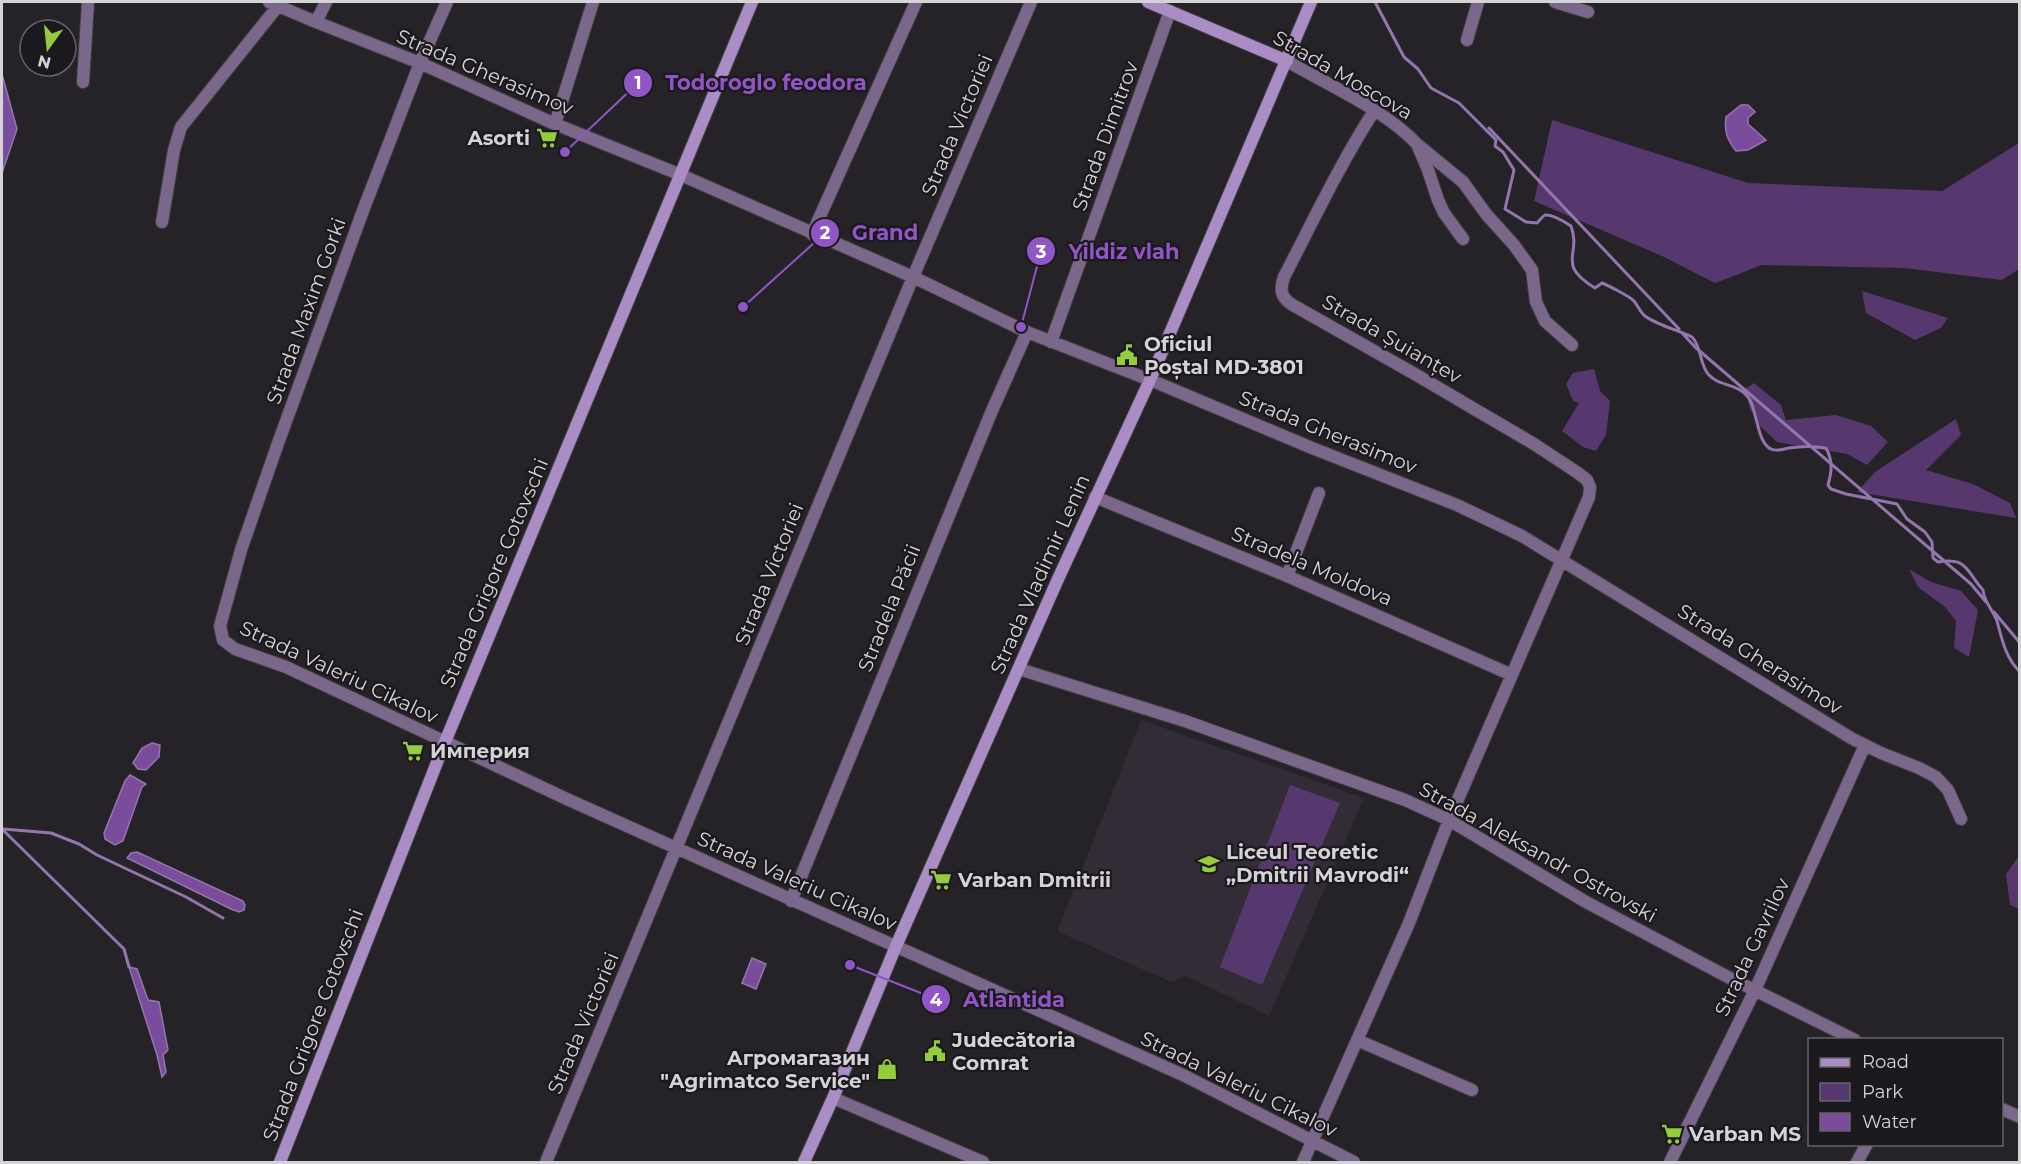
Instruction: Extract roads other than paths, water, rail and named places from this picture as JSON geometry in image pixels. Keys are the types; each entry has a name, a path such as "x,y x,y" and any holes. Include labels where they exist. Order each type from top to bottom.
{"street":[{"path":"83,82 88,2"},
{"path":"316,22 326,2"},
{"name":"Strada Maxim Gorki","path":"223,640 220,626 253,514 360,219 420,63 447,2"},
{"path":"555,124 593,2"},
{"name":"Strada Grigore Cotovschi","path":"280,1162 445,742 752,2"},
{"path":"812,234 916,2"},
{"name":"Strada Victoriei","path":"546,1162 913,277 1031,2"},
{"name":"Strada Moscova","path":"1148,2 1287,61 1403,129 1417,144 1463,182 1486,214 1514,245 1532,270 1536,302 1545,321 1572,345"},
{"name":"Strada Vladimir Lenin","path":"804,1162 896,946 1095,497 1150,380 1311,2"},
{"path":"1467,40 1478,2"},
{"path":"1556,2 1588,12"},
{"path":"162,222 174,150 182,127 273,4"},
{"name":"Strada Gherasimov","path":"273,4 420,63 555,124 681,175 913,277 1051,342 1457,505 1522,536 1865,746 1936,777 1948,790 1961,819"},
{"name":"Strada Dimitrov","path":"1051,342 1170,11"},
{"name":"Strada Șuianțev","path":"1374,111 1351,147 1284,277 1282,295 1291,304 1534,444 1587,480 1590,487 1589,497 1562,560"},
{"name":"Strada Moscova","path":"1417,144 1441,207 1463,239"},
{"name":"Stradela Păcii","path":"791,901 986,424 1028,332"},
{"path":"1287,576 1319,493"},
{"name":"Stradela Moldova","path":"1095,497 1287,576 1512,675"},
{"path":"1303,1162 1409,923 1449,820 1562,560"},
{"name":"Strada Valeriu Cikalov","path":"223,640 234,648 286,667 791,901 1183,1075 1354,1162"},
{"name":"Strada Aleksandr Ostrovski","path":"1019,669 1185,721 1405,800 1449,820 1586,902 1851,1038"},
{"name":"Strada Gavrilov","path":"1670,1162 1755,990 1865,746"},
{"path":"1357,1040 1472,1090"},
{"path":"833,1098 983,1162"},
{"path":"2003,1110 2019,1117"},
{"path":"1857,1162 1866,1146"}],"water":[{"path":"2,74 17,129 2,173"},
{"path":"1741,105 1748,105 1755,112 1748,118 1748,124 1766,140 1748,150 1736,151 1727,135 1726,117"},
{"path":"152,743 160,745 159,757 146,770 138,769 133,763 142,748"},
{"path":"130,775 146,784 142,787 123,841 115,845 105,839 104,833 125,781"},
{"path":"137,852 243,901 244,910 239,912 231,909 127,858 131,853"},
{"path":"752,958 766,964 756,989 742,983"},
{"path":"129,967 137,969 148,1000 159,1002 168,1050 163,1055 166,1072 162,1077 157,1055"}],"waterway":[{"path":"1375,2 1404,57 1418,69 1431,88 1459,103 1496,140 1495,146 1503,152 1514,170 1505,209 1526,222 1537,223 1548,215 1571,226 1574,236 1572,259 1576,272 1595,288 1602,283 1628,297 1649,319 1692,337 1708,374 1746,394 1750,400 1760,435 1767,446 1776,450 1794,447 1826,448 1831,462 1828,485 1831,489 1897,504 1907,519 1925,532 1932,542 1933,558 1938,562 1948,561 1961,564 1983,590 1997,621 2007,654 2020,672"},
{"path":"1489,128 1679,329"},
{"path":"1683,334 1695,347 1971,584 1986,602"},
{"path":"1994,612 2020,643"},
{"path":"3,829 51,833 79,844 223,918"},
{"path":"4,831 124,949 129,967"}],"place":[{"name":"Asorti","path":"547,138"},
{"name":"Todoroglo feodora","path":"565,152"},
{"name":"Grand","path":"743,307"},
{"name":"Yildiz vlah","path":"1021,327"},
{"name":"Oficiul Poștal MD-3801","path":"1127,355"},
{"name":"Империя","path":"413,751"},
{"name":"Liceul Teoretic „Dmitrii Mavrodi“","path":"1209,864"},
{"name":"Varban Dmitrii","path":"941,880"},
{"name":"Atlantida","path":"850,965"},
{"name":"Judecătoria Comrat","path":"935,1051"},
{"name":"Агромагазин \"Agrimatco Service\"","path":"887,1069"},
{"name":"Varban MS","path":"1672,1134"}]}
